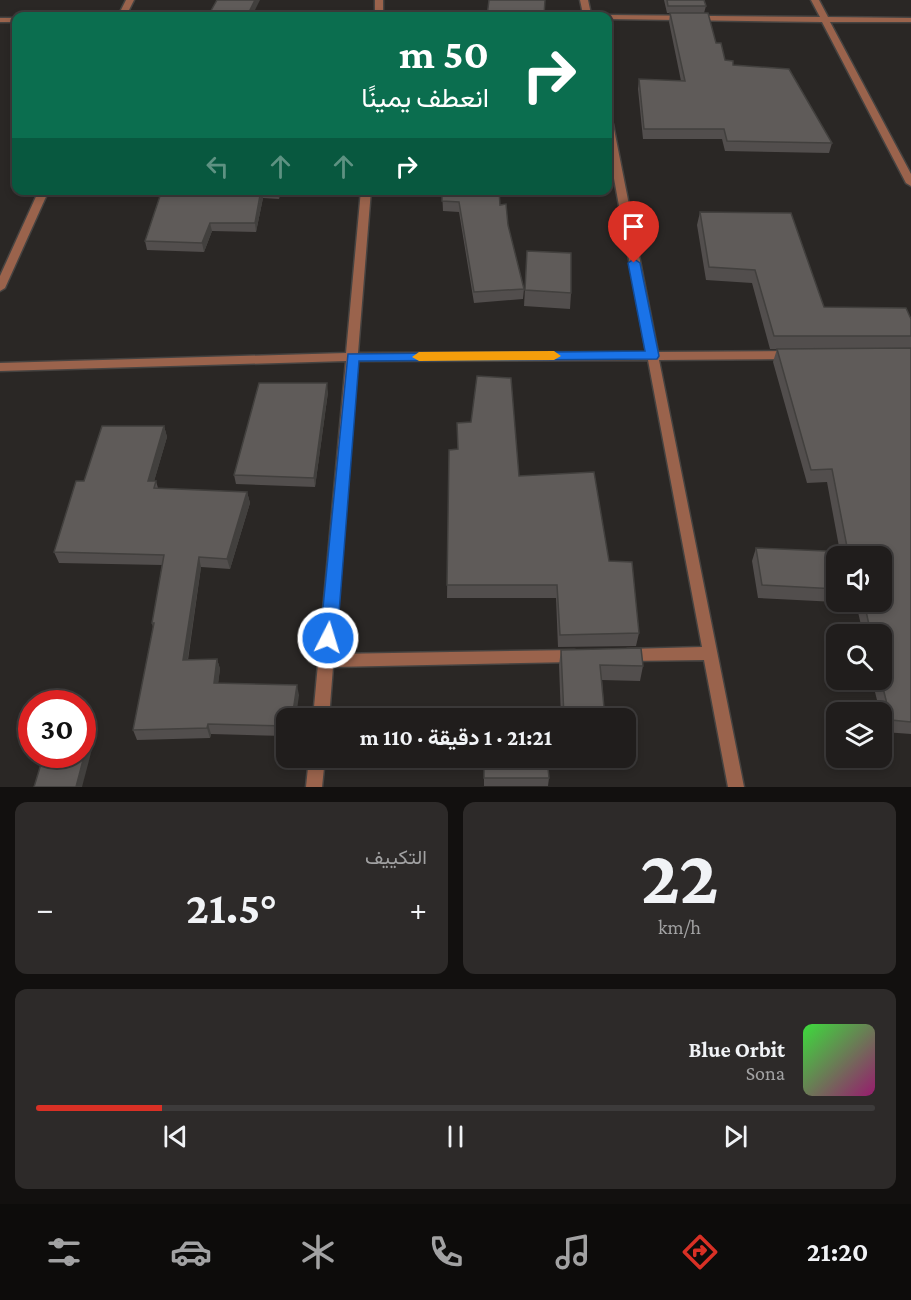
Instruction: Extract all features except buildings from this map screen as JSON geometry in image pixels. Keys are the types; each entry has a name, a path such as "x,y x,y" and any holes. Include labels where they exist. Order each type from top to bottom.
{"street":[{"path":"815,0 911,183"},
{"path":"612,17 911,20"},
{"path":"612,145 736,787"},
{"path":"0,288 42,195"},
{"path":"322,708 366,195"},
{"path":"0,367 352,357 805,355"},
{"path":"614,655 710,653"},
{"path":"327,661 590,655"},
{"path":"314,787 316,768"}],"slow traffic":[{"path":"419,357 554,356"}],"route":[{"path":"328,638 352,357 652,356 634,263"}]}
